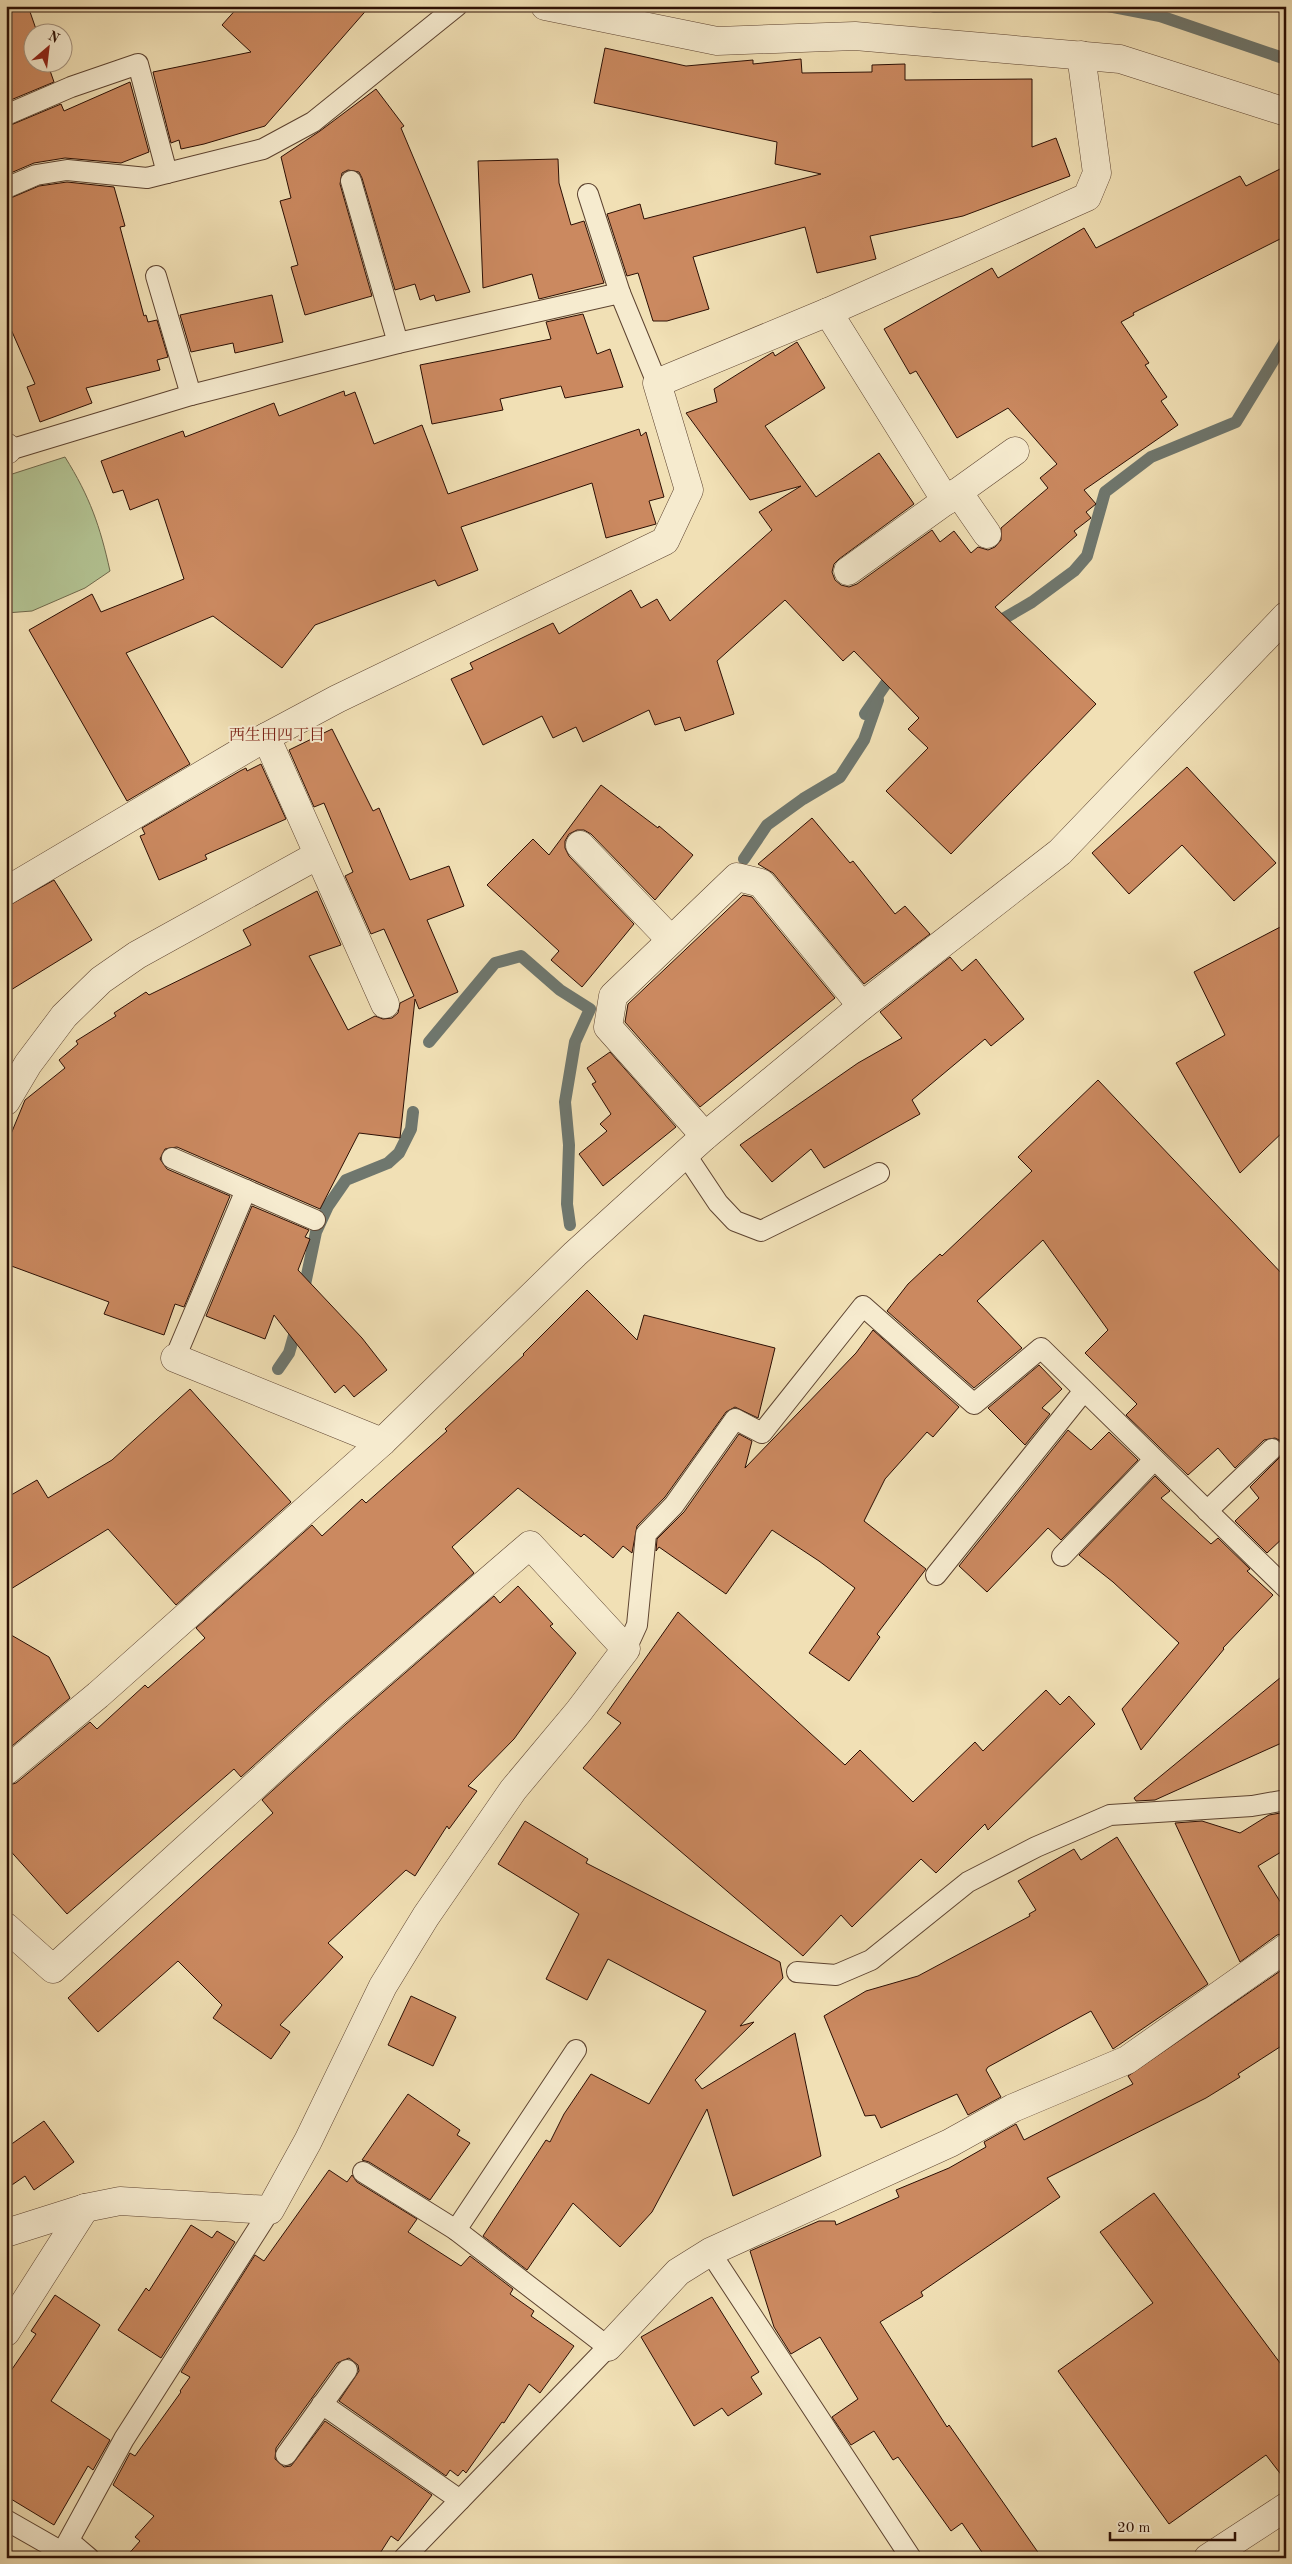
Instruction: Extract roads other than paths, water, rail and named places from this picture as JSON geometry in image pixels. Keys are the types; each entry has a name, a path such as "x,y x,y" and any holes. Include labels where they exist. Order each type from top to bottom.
{"street":[{"path":"545,6 717,41 855,36 1120,59 1286,112"},
{"path":"6,891 266,737 337,699 665,541 689,490 657,383 828,312 1087,197 1097,173 1081,55"},
{"path":"828,312 952,496 987,534"},
{"path":"848,571 1015,451"},
{"path":"6,1771 98,1696 382,1442 575,1254 706,1136 862,1006 1060,852 1286,616"},
{"path":"266,737 385,1004"},
{"path":"580,845 671,940"},
{"path":"6,1101 28,1064 64,1016 101,980 137,955 318,855"},
{"path":"706,1136 608,1027 613,996 737,877 761,883 862,1006"},
{"path":"175,1358 382,1442"},
{"path":"6,1926 53,1969 336,1712 530,1545 626,1649 579,1711 513,1790 426,1916 383,1986 308,2141 270,2210 120,2201 85,2208 6,2234"},
{"path":"608,2347 678,2272 710,2252 950,2143 1014,2108 1127,2060 1255,1972 1286,1948"},
{"path":"6,2332 85,2208"},
{"path":"1208,2558 1286,2507"}],"lane":[{"path":"6,188 36,175 67,170 147,178 263,149 313,122 457,6"},
{"path":"6,115 71,87 138,64 167,173"},
{"path":"351,181 398,343"},
{"path":"588,194 620,293 657,383"},
{"path":"156,276 191,395"},
{"path":"7,449 191,395 398,343 620,293"},
{"path":"686,1156 718,1203 735,1221 762,1231 879,1173"},
{"path":"172,1158 315,1220"},
{"path":"175,1358 246,1190"},
{"path":"626,1649 637,1625 646,1534 674,1505 735,1419 762,1433 863,1306 974,1404 1041,1348 1153,1461 1286,1588"},
{"path":"936,1575 1083,1392"},
{"path":"1207,1511 1272,1449"},
{"path":"1062,1556 1153,1461"},
{"path":"797,1972 836,1975 870,1960 968,1882 1036,1847 1110,1815 1252,1806 1286,1800"},
{"path":"456,2230 576,2050"},
{"path":"363,2172 456,2230 608,2347 404,2558"},
{"path":"64,2550 124,2439 270,2210"},
{"path":"710,2252 911,2558"},
{"path":"286,2455 347,2370"},
{"path":"322,2404 460,2500"},
{"path":"6,2520 64,2550 89,2558"}],"waterway":[{"path":"934,7 983,6"},
{"path":"1108,6 1160,16 1286,59"},
{"path":"991,626 1032,602 1074,571 1087,556 1105,492 1151,457 1236,422 1286,340"},
{"path":"865,714 887,682 899,676"},
{"path":"744,859 767,825 803,799 840,777 864,740 878,700"},
{"path":"429,1042 495,963 521,956 560,990 590,1009 575,1042 565,1102 569,1145 567,1204 570,1225"},
{"path":"303,1294 316,1232 328,1206 346,1180 388,1163 399,1153 411,1129 413,1112"},
{"path":"278,1369 289,1353 297,1325"}],"district":[{"name":"西生田四丁目","path":"277,734"}]}
